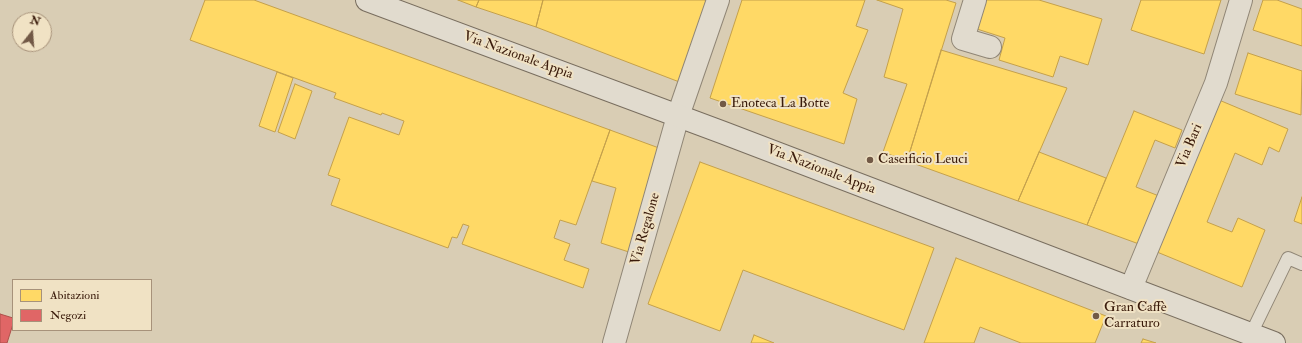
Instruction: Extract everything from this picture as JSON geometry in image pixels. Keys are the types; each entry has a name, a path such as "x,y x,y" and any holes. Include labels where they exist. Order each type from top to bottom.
{"main road":[{"name":"Via Nazionale Appia","path":"367,0 678,116 1274,343"},
{"name":"Via Regalone","path":"614,343 678,116 718,0"},
{"path":"975,0 963,38 990,47"},
{"name":"Via Bari","path":"1131,288 1216,83 1241,0"}],"lane":[{"path":"1251,334 1288,258 1302,264"}],"building: Abitazioni":[{"path":"205,0 254,0 610,130 576,225 560,220 554,238 570,244 564,260 589,269 583,288 462,244 469,226 463,224 457,238 452,237 448,248 331,205 340,179 328,175 349,117 399,135 404,121 382,113 381,115 334,98 336,93 190,40"},
{"path":"458,0 479,0 476,7"},
{"path":"479,0 543,0 536,27 476,7"},
{"path":"543,0 709,1 682,83 536,27"},
{"path":"742,0 865,0 856,26 868,30 843,93 857,99 844,144 710,98"},
{"path":"877,0 946,0 956,3 907,161 883,152 907,84 884,77 903,9"},
{"path":"986,0 1039,0 1102,19 1088,65 1060,56 1053,77 999,60 1005,38 977,29"},
{"path":"1141,0 1221,0 1204,54 1131,30"},
{"path":"1263,0 1277,0 1302,9 1302,46 1253,30"},
{"path":"941,50 1067,88 1018,201 907,161"},
{"path":"1248,53 1302,71 1301,115 1235,94"},
{"path":"277,72 293,78 275,132 259,126"},
{"path":"295,84 312,91 295,139 278,132"},
{"path":"1219,100 1288,129 1279,152 1269,147 1262,165 1235,153 1207,222 1232,232 1238,218 1265,230 1242,287 1157,252"},
{"path":"1134,111 1182,130 1175,148 1155,140 1136,187 1159,196 1139,244 1087,225"},
{"path":"610,130 659,148 632,253 601,243 616,188 592,181"},
{"path":"1039,152 1106,178 1087,225 1018,201"},
{"path":"700,162 934,248 904,330 743,270 720,331 648,304"},
{"path":"1302,197 1302,224 1294,221"},
{"path":"956,258 1106,316 1095,343 1021,343 980,327 974,343 924,343"},
{"path":"754,335 774,343 751,343"},
{"path":"1143,339 1156,343 1141,343"}],"building: Negozi":[{"path":"0,314 12,318 12,327 7,343 0,343"}],"place":[{"name":"Enoteca La Botte","path":"723,104"},
{"name":"Caseificio Leuci","path":"870,160"},
{"name":"Gran Caffè Carraturo","path":"1096,316"}]}
